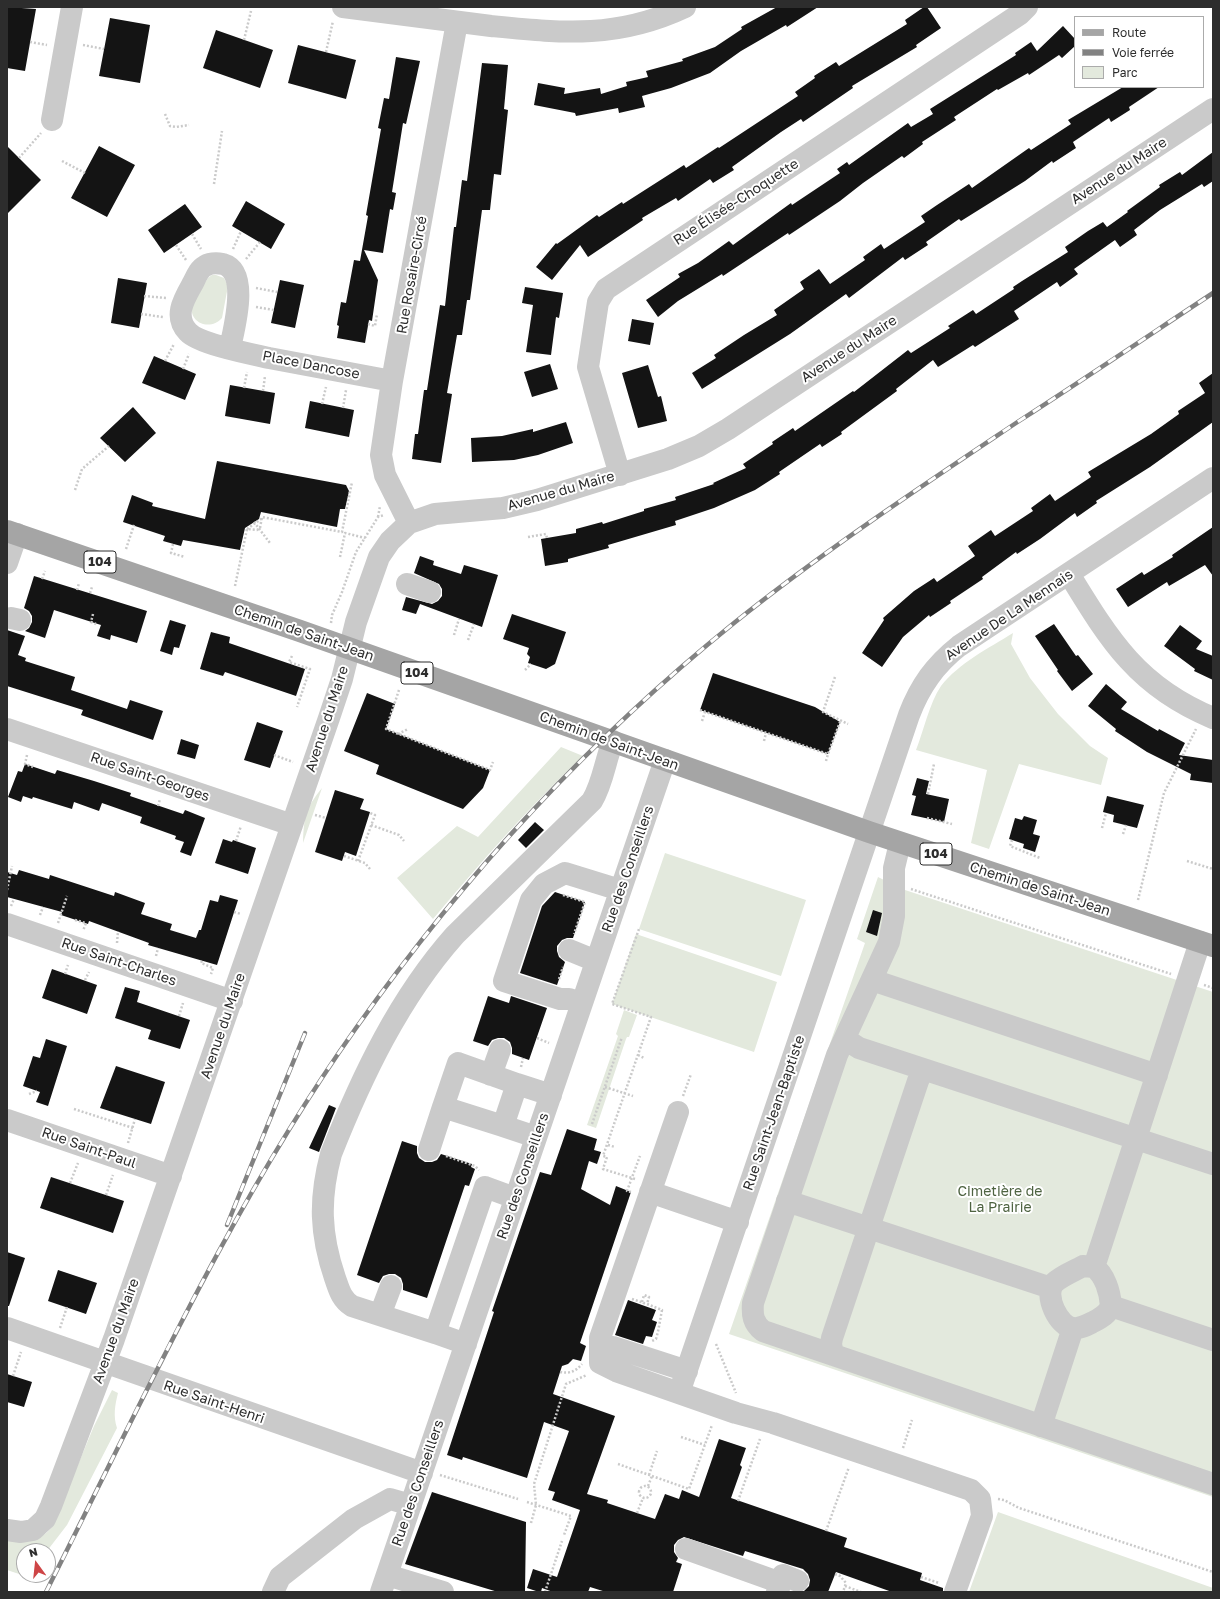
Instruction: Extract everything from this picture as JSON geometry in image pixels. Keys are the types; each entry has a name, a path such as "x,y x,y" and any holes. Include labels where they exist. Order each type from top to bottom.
{"main road":[{"name":"Chemin de Saint-Jean","path":"12,532 349,648 900,843 1207,944"}],"street":[{"path":"52,120 72,7"},
{"path":"338,14 457,22 557,32 598,32 642,23 685,7"},
{"name":"Rue Élisée-Choquette","path":"620,475 588,367 598,302 606,289 1020,14 1027,7"},
{"name":"Rue Rosaire-Circé","path":"409,524 385,475 382,464 383,436 457,22"},
{"name":"Avenue du Maire","path":"7,1530 15,1532 30,1531 41,1524 48,1513 105,1362 232,1000 340,684 356,622 381,554 390,541 409,524 429,515 520,505 620,475 684,453 728,429 1213,109"},
{"name":"Place Dancose","path":"230,348 269,358 392,381"},
{"name":"Avenue De La Mennais","path":"869,832 909,714 930,674 947,655 1213,478"},
{"path":"7,563 12,532"},
{"path":"1069,574 1112,641 1142,675 1205,722"},
{"path":"407,584 430,592"},
{"name":"Rue Saint-Georges","path":"7,729 292,825"},
{"path":"466,1344 352,1306 343,1298 327,1253 322,1229 322,1209 327,1168 341,1129 376,1052 407,998 425,971 455,935 592,801 600,785 606,760 613,741"},
{"name":"Rue des Conseillers","path":"384,1583 411,1505 428,1474 466,1344 551,1095 569,997 596,961 665,760"},
{"name":"Rue Saint-Jean-Baptiste","path":"679,1393 869,832"},
{"path":"900,843 894,868 895,900 893,926 889,942 844,1039 830,1074 753,1304 752,1313 754,1320 758,1327 763,1331 1213,1484"},
{"path":"569,997 560,999 504,981 532,900 544,884 565,872 620,890"},
{"name":"Rue Saint-Charles","path":"7,924 232,1000"},
{"path":"1094,1267 1157,1075 1207,944"},
{"path":"569,950 596,961"},
{"path":"872,980 1157,1075"},
{"path":"844,1039 859,1048 923,1070 1213,1164"},
{"path":"491,1075 500,1050"},
{"path":"429,1150 458,1063 551,1095"},
{"path":"833,1355 831,1344 832,1338 923,1070"},
{"path":"503,1126 517,1084"},
{"path":"443,1107 536,1137"},
{"path":"678,1112 644,1186 600,1338 601,1364 679,1393 971,1490 980,1499 982,1516 948,1588"},
{"name":"Rue Saint-Paul","path":"7,1120 171,1176"},
{"path":"644,1186 738,1222"},
{"path":"435,1333 485,1187 515,1198"},
{"path":"788,1201 1051,1288"},
{"path":"1083,1266 1094,1267 1102,1274 1107,1287 1111,1306 1102,1317 1085,1326 1072,1328 1068,1327 1055,1311 1050,1300 1051,1288 1056,1281 1083,1266"},
{"path":"380,1315 391,1286"},
{"path":"1111,1306 1213,1340"},
{"name":"Rue Saint-Henri","path":"7,1328 105,1362 207,1400 428,1474"},
{"path":"1041,1426 1072,1328"},
{"path":"601,1348 613,1347 687,1371"},
{"path":"275,1587 280,1577 354,1519 378,1504 390,1499 411,1505"},
{"path":"686,1549 785,1585"},
{"path":"258,1592 272,1581 275,1587"},
{"path":"384,1583 443,1592"}],"path":[{"path":"244,40 251,11"},
{"path":"326,52 338,14"},
{"path":"165,114 170,126 176,127 189,125"},
{"path":"19,158 52,120"},
{"path":"214,184 222,130"},
{"path":"62,160 85,173"},
{"path":"368,324 375,326 377,314"},
{"path":"75,490 82,469 108,446"},
{"path":"340,557 352,482"},
{"path":"332,615 356,552 364,537 378,517 389,514"},
{"path":"235,586 247,529 262,519 262,517 369,538"},
{"path":"293,522 294,518"},
{"path":"258,529 260,528 262,519"},
{"path":"254,523 270,542"},
{"path":"126,549 134,525"},
{"path":"332,530 333,526"},
{"path":"247,529 258,529"},
{"path":"528,537 546,534 547,538"},
{"path":"173,544 171,553 185,557"},
{"path":"42,579 45,571"},
{"path":"77,590 79,583"},
{"path":"90,594 92,587"},
{"path":"93,614 91,622 96,624"},
{"path":"454,635 459,619"},
{"path":"468,640 474,624"},
{"path":"292,656 289,663 310,669 297,707"},
{"path":"525,670 531,664"},
{"path":"835,677 823,712 840,722 848,724"},
{"path":"399,690 386,729 490,770 493,762"},
{"path":"700,710 828,754"},
{"path":"702,721 705,712"},
{"path":"826,761 840,722"},
{"path":"1138,900 1164,793 1205,722"},
{"path":"398,734 408,729"},
{"path":"764,741 766,733"},
{"path":"29,751 25,764 33,767"},
{"path":"274,755 293,762"},
{"path":"928,794 934,764"},
{"path":"358,861 375,815 370,813"},
{"path":"1102,828 1106,813"},
{"path":"315,815 326,818"},
{"path":"926,818 952,824"},
{"path":"236,841 242,824"},
{"path":"371,825 399,835 404,841"},
{"path":"1124,834 1126,825"},
{"path":"1012,840 1010,846 1040,858"},
{"path":"344,856 365,863 370,869"},
{"path":"1187,861 1213,869"},
{"path":"7,890 12,866"},
{"path":"559,894 585,902 569,950 569,997"},
{"path":"56,928 67,896"},
{"path":"895,900 1177,976"},
{"path":"234,912 244,916"},
{"path":"75,920 86,923 81,936"},
{"path":"639,929 612,1004 651,1017 603,1156 607,1158 603,1169 644,1186"},
{"path":"118,931 118,948"},
{"path":"202,961 201,963 214,968 209,979"},
{"path":"592,1124 622,1037"},
{"path":"537,1038 555,1044"},
{"path":"638,1055 644,1058"},
{"path":"678,1112 691,1074"},
{"path":"605,1087 632,1096"},
{"path":"29,1094 37,1091"},
{"path":"74,1110 133,1128"},
{"path":"123,1159 135,1119"},
{"path":"608,1144 614,1147"},
{"path":"429,1150 476,1166 479,1173 477,1184 485,1187"},
{"path":"633,1175 640,1156"},
{"path":"643,1305 644,1295 649,1297 647,1304 662,1310 656,1339 652,1341 646,1358"},
{"path":"653,1333 657,1335"},
{"path":"12,1376 22,1347"},
{"path":"560,1372 572,1372 577,1370 581,1364 585,1365"},
{"path":"531,1523 536,1505 534,1484 566,1384 584,1378 592,1372"},
{"path":"902,1450 912,1420"},
{"path":"688,1493 713,1424"},
{"path":"681,1437 705,1445"},
{"path":"738,1501 760,1441"},
{"path":"643,1498 650,1496 651,1489 648,1486 657,1451"},
{"path":"826,1531 850,1463"},
{"path":"618,1464 689,1489"},
{"path":"428,1474 518,1499"},
{"path":"643,1498 639,1491 641,1488 648,1486"},
{"path":"637,1514 643,1498"},
{"path":"995,1499 1004,1500 1019,1508 1213,1572"},
{"path":"526,1502 571,1516 564,1535"},
{"path":"545,1592 562,1541"},
{"path":"835,1574 840,1576 846,1584 843,1592"},
{"path":"921,1577 948,1588"},
{"path":"845,1586 861,1592"}],"green space":[{"path":"212,275 224,278 228,286 222,318 211,324 200,323 193,315 193,303 208,278"},
{"path":"1013,633 1011,644 1030,678 1058,714 1090,746 1108,758 1101,785 1019,764 989,849 971,843 987,770 916,750 930,709 941,686 965,663"},
{"path":"561,747 583,756 506,835 433,919 397,878 457,826 478,837"},
{"path":"322,788 303,843 306,814"},
{"path":"665,853 806,900 781,976 639,929"},
{"name":"Cimetière de La Prairie","path":"878,877 902,889 1213,992 1213,1497 729,1334 865,943 857,939"},
{"path":"636,934 777,982 754,1052 612,1004"},
{"path":"624,1010 637,1015 629,1037 626,1039 596,1128 587,1125 618,1036 616,1034"},
{"path":"112,1390 118,1393 115,1410 117,1428 67,1525 53,1543 16,1543 16,1573 7,1570 8,1541 32,1540 43,1536 52,1527 94,1426"},
{"path":"998,1512 1213,1588 1213,1592 969,1592"}],"building":[{"path":"7,7 36,9 25,71 7,68"},
{"path":"777,7 818,7 787,27 786,25 741,51 710,73 671,88 642,96 645,107 619,113 618,108 576,116 575,113 534,105 538,83 565,88 564,94 600,88 601,94 627,86 626,82 648,77 646,71 683,61 682,59 715,47 742,29 741,27"},
{"path":"924,7 927,7 941,28 916,45 917,47 852,86 853,88 803,122 801,119 781,132 732,167 734,170 713,183 710,179 678,201 676,198 642,218 643,220 588,257 580,245 552,280 536,267 556,243 557,244 597,215 599,217 622,202 623,204 684,165 686,168 718,147 719,148 798,96 795,92 815,78 814,76 836,62 839,66 907,24 905,20"},
{"path":"110,18 150,25 140,83 99,76"},
{"path":"1063,26 1074,38 1074,47 1062,58 1059,55 1029,75 1028,73 998,90 997,89 954,117 956,120 922,142 923,144 904,158 902,156 840,201 789,235 788,233 723,276 722,274 678,301 658,317 646,300 680,277 678,274 698,263 729,241 733,245 791,203 792,205 840,173 837,169 847,162 849,165 908,123 911,127 933,114 930,109 1016,55 1015,53 1031,42 1037,51"},
{"path":"216,30 273,50 260,88 203,68"},
{"path":"298,45 356,60 346,99 288,83"},
{"path":"396,57 420,61 406,124 403,123 392,192 396,193 393,210 390,209 383,253 364,250 378,280 372,321 369,320 365,343 337,338 339,326 337,325 341,302 346,303 354,260 360,261 368,216 366,215 381,129 378,128 384,98 389,99"},
{"path":"482,63 508,65 504,109 508,110 501,175 494,174 490,210 482,210 470,300 467,300 462,335 457,335 447,393 452,394 441,463 412,459 415,434 418,434 424,390 427,390 440,305 445,306 454,227 456,227 462,180 467,181"},
{"path":"1121,88 1158,88 1129,107 1130,110 1111,122 1109,118 1073,142 1076,148 1053,163 1052,161 1025,181 961,221 959,219 926,242 928,245 905,260 903,257 849,298 846,294 790,334 702,389 692,373 716,358 714,355 777,315 774,310 804,289 800,282 819,269 830,284 865,260 863,257 881,244 884,249 925,222 921,216 937,205 969,184 972,188 1029,148 1031,150 1071,124 1068,120"},
{"path":"7,146 41,180 7,214"},
{"path":"99,146 135,165 107,217 71,198"},
{"path":"1213,152 1213,181 1204,187 1202,184 1160,210 1134,230 1137,235 1120,247 1115,240 1074,269 1078,274 1060,287 1057,282 1014,311 1019,319 975,347 973,345 938,367 933,360 896,389 897,391 841,432 842,434 822,447 820,444 779,472 780,474 755,490 714,508 675,521 676,525 608,545 609,548 568,559 568,562 545,566 541,539 576,533 576,529 602,522 603,524 644,511 644,509 676,500 675,497 714,484 713,483 746,468 743,464 773,444 772,442 793,428 795,431 853,391 854,392 908,350 911,353 950,328 948,326 973,310 976,314 1014,289 1013,287 1068,252 1065,247 1088,231 1103,222 1107,227 1160,187 1159,185 1180,172 1182,175"},
{"path":"246,201 285,224 271,249 232,226"},
{"path":"185,204 202,227 164,253 148,230"},
{"path":"118,278 147,283 139,328 111,323"},
{"path":"280,280 304,285 295,328 271,323"},
{"path":"525,287 563,293 559,318 556,317 551,355 526,352 533,305 522,303"},
{"path":"632,319 654,323 650,345 628,341"},
{"path":"154,356 196,374 185,400 142,383"},
{"path":"550,364 558,389 532,397 524,372"},
{"path":"648,365 658,397 661,396 667,421 638,428 622,373"},
{"path":"1213,373 1213,422 1150,467 1096,501 1097,503 1077,517 1075,513 1040,539 1017,554 1016,552 982,577 983,579 950,601 951,603 930,617 929,615 903,637 882,667 862,653 884,620 883,618 914,591 934,578 937,582 975,556 968,546 991,530 995,536 1033,511 1031,508 1050,494 1055,501 1091,477 1088,472 1151,434 1179,414 1178,411 1205,393 1199,383"},
{"path":"230,385 275,393 270,424 225,416"},
{"path":"310,401 354,410 349,437 305,428"},
{"path":"133,407 156,433 125,462 100,438"},
{"path":"566,422 573,443 538,455 514,460 472,462 471,438 502,436 533,429 533,432"},
{"path":"217,461 346,485 349,491 345,509 340,509 337,527 261,512 259,519 245,528 240,550 183,540 181,546 163,541 165,536 123,522 132,495 153,503 152,506 205,519"},
{"path":"1213,527 1213,576 1205,565 1169,586 1167,582 1128,607 1116,589 1142,572 1144,575 1173,557 1172,555"},
{"path":"420,556 434,561 433,565 461,574 464,565 498,575 482,627 420,604 416,614 402,610 406,597 432,604 438,601 442,596 442,589 439,584 414,573"},
{"path":"34,576 147,611 137,643 111,635 110,640 97,636 101,625 54,610 45,638 25,631 29,628 32,622 32,616 29,611 24,608"},
{"path":"512,614 566,632 555,664 546,669 528,663 530,657 527,654 529,648 503,639"},
{"path":"170,620 186,625 179,648 174,647 172,655 160,651"},
{"path":"1054,624 1076,656 1078,655 1093,674 1072,691 1057,671 1058,670 1035,636"},
{"path":"1180,625 1202,641 1196,649 1213,656 1213,680 1194,671 1195,669 1164,646"},
{"path":"7,630 25,636 18,655 26,658 25,661 75,677 71,690 127,709 130,700 163,711 153,740 81,715 83,710 7,686"},
{"path":"211,632 230,637 229,643 305,669 296,696 225,672 223,676 200,669"},
{"path":"713,673 815,707 840,722 828,754 700,710"},
{"path":"1106,684 1127,702 1121,709 1158,731 1159,729 1185,743 1179,755 1213,760 1213,783 1190,780 1191,774 1147,752 1115,731 1116,729 1088,706"},
{"path":"367,693 395,704 386,729 490,770 483,788 463,809 376,774 379,765 344,751"},
{"path":"257,722 283,731 270,768 244,760"},
{"path":"181,739 199,745 195,759 177,754"},
{"path":"25,764 55,774 57,770 94,781 131,793 130,796 183,814 185,810 205,818 191,856 180,852 184,842 175,839 176,836 140,823 142,817 102,803 99,811 74,802 72,809 33,797 32,799 23,796 21,802 8,797 18,771 22,772"},
{"path":"917,778 929,781 926,794 949,799 944,822 911,815 916,796 912,795"},
{"path":"335,790 364,799 360,809 370,812 356,856 345,852 342,861 315,852"},
{"path":"1107,796 1144,805 1137,828 1113,822 1114,815 1103,812"},
{"path":"1024,816 1037,820 1033,834 1040,836 1035,852 1023,848 1024,844 1009,839 1015,818 1022,820"},
{"path":"535,822 544,830 526,848 518,840"},
{"path":"223,839 232,842 233,840 256,848 248,874 215,863"},
{"path":"19,870 49,879 50,875 114,896 115,892 145,903 141,914 172,924 170,930 196,938 199,930 201,930 210,900 218,902 220,895 238,900 217,965 148,945 149,943 89,921 88,924 61,915 62,912 7,897 7,872 17,875"},
{"path":"555,892 585,902 573,938 562,940 557,946 559,957 565,962 557,985 520,973 542,906"},
{"path":"873,910 882,913 877,936 866,932"},
{"path":"52,969 97,985 87,1014 42,998"},
{"path":"125,987 140,991 137,1002 190,1020 180,1049 148,1039 151,1030 115,1018"},
{"path":"488,996 509,1003 511,996 547,1008 529,1060 512,1054 510,1042 504,1038 492,1040 488,1046 473,1041"},
{"path":"46,1039 67,1046 48,1106 36,1102 40,1092 23,1086 33,1056 40,1058"},
{"path":"116,1066 165,1082 151,1124 100,1108"},
{"path":"329,1105 336,1108 319,1152 309,1148"},
{"path":"567,1129 597,1139 594,1150 601,1152 597,1164 589,1161 581,1189 610,1205 616,1186 631,1192 580,1343 586,1346 581,1361 573,1359 568,1364 562,1366 553,1394 615,1416 587,1494 608,1500 607,1503 655,1519 665,1494 679,1499 682,1490 699,1497 719,1439 746,1448 740,1465 742,1467 731,1498 847,1538 844,1547 922,1573 920,1580 943,1588 943,1592 892,1592 836,1572 828,1592 803,1592 809,1586 810,1580 808,1574 803,1569 745,1551 743,1556 684,1537 678,1540 674,1545 674,1552 678,1558 676,1562 682,1564 673,1592 606,1592 590,1587 588,1592 553,1592 542,1588 541,1592 539,1592 527,1588 533,1569 557,1577 580,1510 552,1500 555,1492 548,1490 569,1431 544,1422 527,1478 463,1457 462,1460 447,1455 494,1312 492,1311 540,1172 551,1175"},
{"path":"402,1141 417,1146 419,1158 425,1162 437,1160 441,1154 472,1164 471,1167 475,1169 469,1186 465,1185 427,1298 403,1290 401,1278 395,1274 383,1276 379,1283 357,1275"},
{"path":"51,1177 124,1201 113,1233 40,1208"},
{"path":"7,1252 25,1258 9,1306 7,1306"},
{"path":"58,1270 97,1283 86,1314 48,1301"},
{"path":"628,1300 656,1310 652,1320 657,1322 652,1337 646,1336 643,1344 615,1335"},
{"path":"7,1374 32,1382 24,1407 7,1402"},
{"path":"432,1492 526,1522 525,1592 498,1592 405,1564"}],"railway":[{"path":"46,1592 191,1304 269,1163 311,1095 356,1028 397,972 440,917 531,812 579,762 629,714 734,623 768,596 910,494 1213,293"},
{"path":"227,1225 305,1033"}]}
